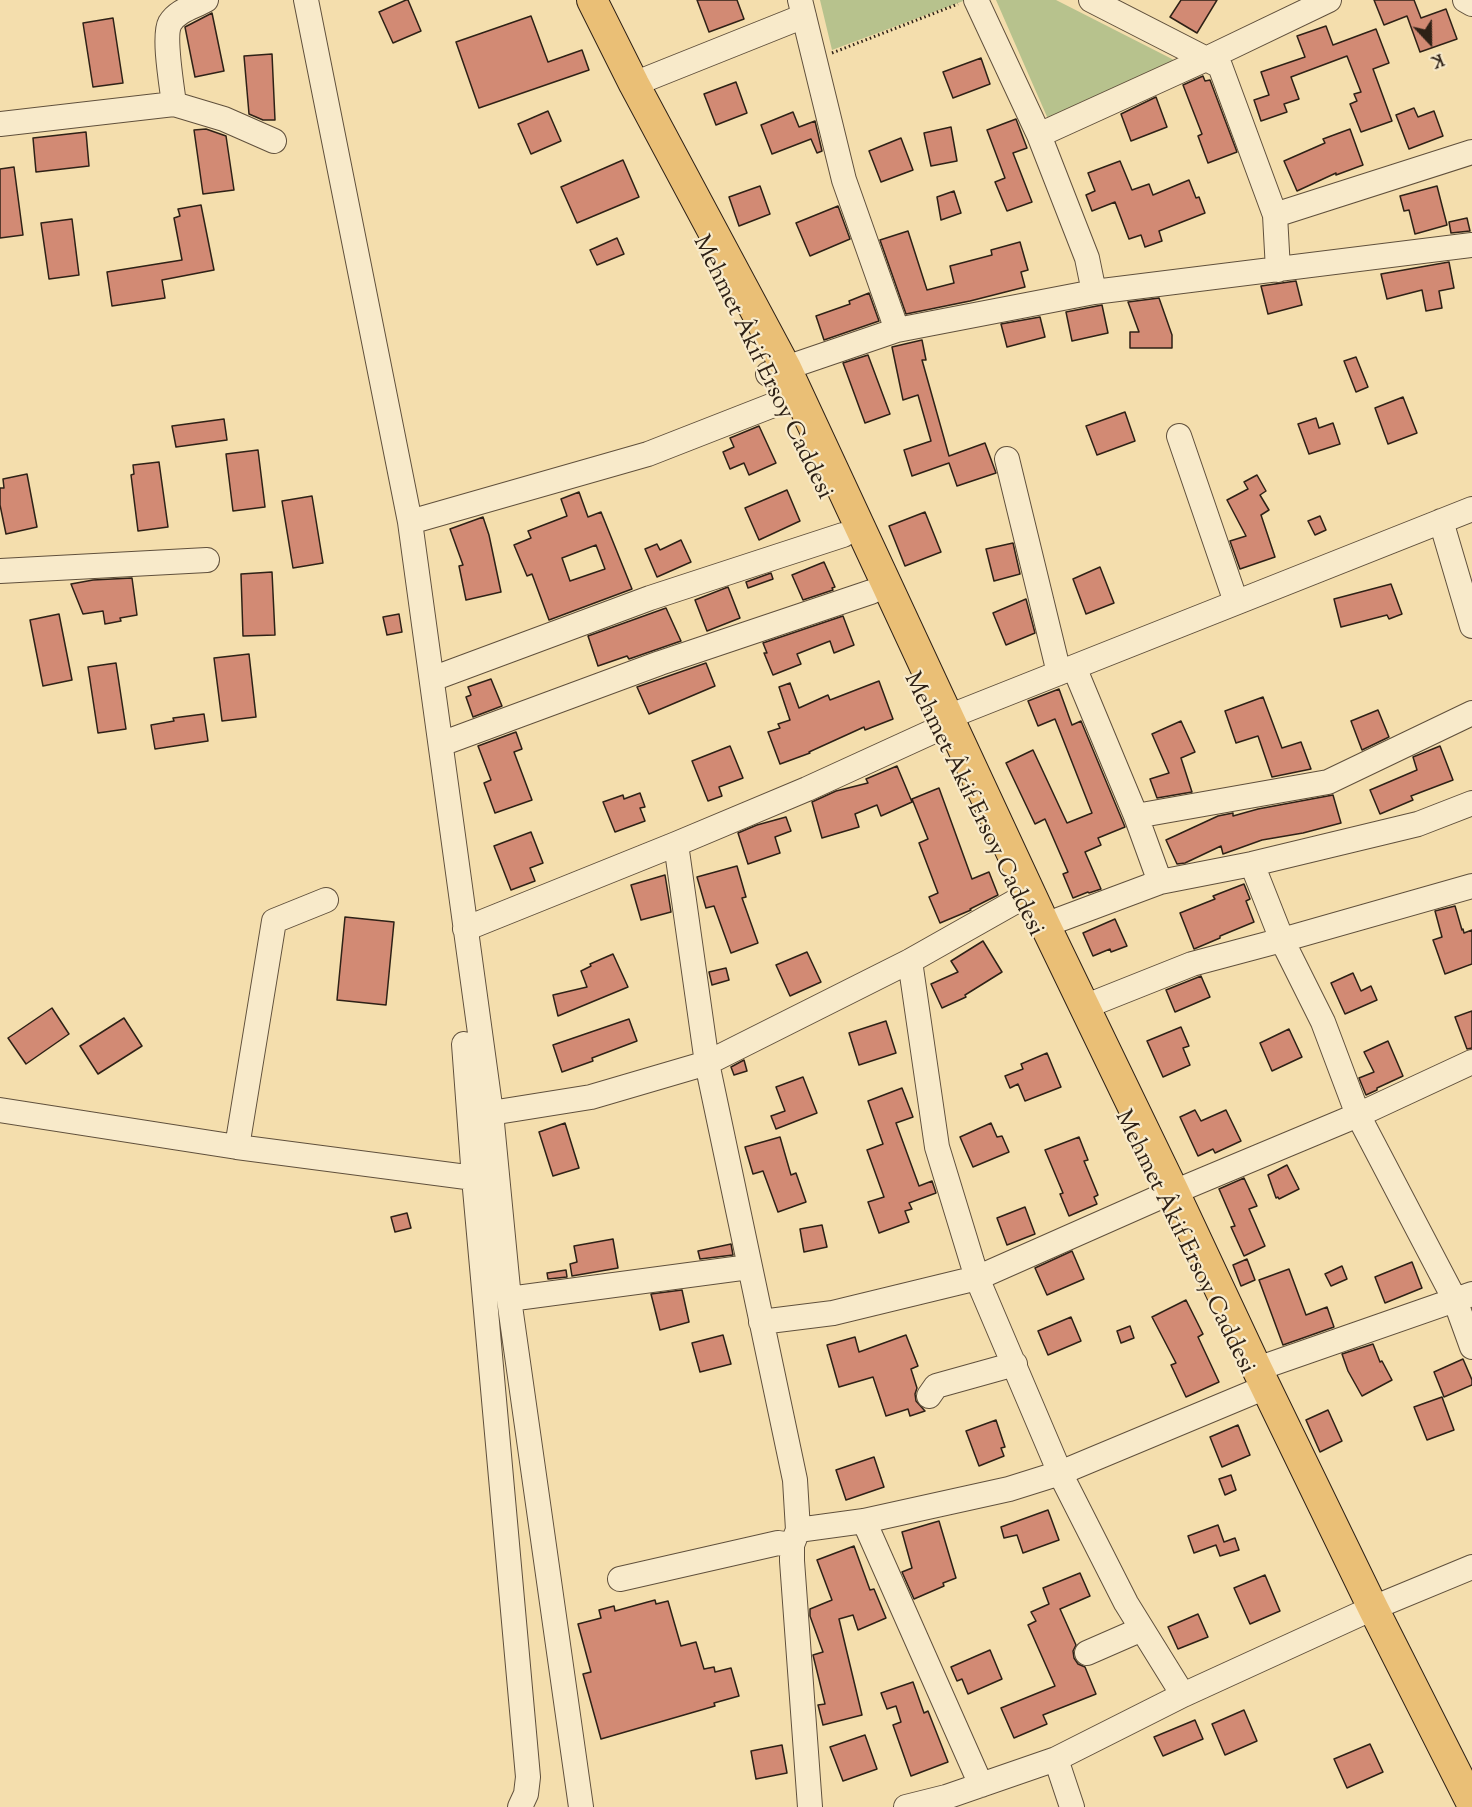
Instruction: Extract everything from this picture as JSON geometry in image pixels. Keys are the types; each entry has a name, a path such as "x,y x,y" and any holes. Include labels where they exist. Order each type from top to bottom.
{"main road":[{"name":"Mehmet Âkif Ersoy Caddesi","path":"577,0 777,371 781,402 843,535 1045,925 1084,1006 1167,1194"},
{"name":"Mehmet Âkif Ersoy Caddesi","path":"592,0 777,371 942,723 1018,900 1167,1194 1256,1381 1472,1804"}],"street":[{"path":"174,104 167,36 170,23 183,10 206,0"},
{"path":"306,0 410,522 490,1113 509,1299 581,1807"},
{"path":"976,0 1039,135 1087,258 1094,292"},
{"path":"1091,0 1220,66 1275,215 1278,270"},
{"path":"1039,135 1329,0"},
{"path":"1465,0 1472,4"},
{"path":"634,84 802,8 844,180 897,330"},
{"path":"0,124 174,104 224,118 274,141"},
{"path":"1275,215 1472,152"},
{"path":"777,371 897,330 1094,292 1472,245"},
{"path":"410,522 648,454 781,402"},
{"path":"1179,436 1236,602"},
{"path":"1007,459 1066,670 1136,816 1160,882"},
{"path":"465,929 807,789 942,723 1066,670 1472,509"},
{"path":"1441,521 1472,626"},
{"path":"432,679 650,598 843,535"},
{"path":"0,571 207,560"},
{"path":"441,744 660,663 871,592"},
{"path":"1136,816 1328,782 1472,713"},
{"path":"1045,925 1160,882 1252,864 1418,824 1472,803"},
{"path":"676,844 707,1063 795,1480 795,1537 810,1807"},
{"path":"1252,864 1282,940 1323,1022 1358,1115 1464,1297 1472,1347"},
{"path":"1084,1006 1192,964 1472,886"},
{"path":"237,1147 274,921 326,900"},
{"path":"490,1113 591,1097 707,1063 910,961 1018,900"},
{"path":"910,961 938,1147 977,1278 1060,1473 1126,1603 1183,1695"},
{"path":"464,1044 528,1777 526,1794 520,1807"},
{"path":"761,1322 833,1313 977,1278 1167,1194 1358,1115 1472,1062"},
{"path":"0,1110 237,1147 474,1178"},
{"path":"509,1299 749,1267"},
{"path":"620,1579 1009,1489 1060,1473 1256,1381 1464,1297"},
{"path":"929,1396 936,1386 1015,1364"},
{"path":"864,1521 981,1785"},
{"path":"906,1807 946,1797 1056,1759 1183,1695 1373,1608 1472,1566"},
{"path":"1087,1653 1142,1629"},
{"path":"1056,1759 1072,1807"}],"path":[{"path":"815,60 968,0"}],"green space":[{"path":"820,0 966,0 832,50"},
{"path":"996,0 1056,0 1174,60 1048,119"}],"building":[{"path":"408,0 421,31 393,43 379,12"},
{"path":"697,0 737,0 744,19 709,32"},
{"path":"1181,0 1217,0 1197,33 1170,17"},
{"path":"1374,0 1414,0 1421,18 1446,9 1457,39 1420,52 1407,16 1384,25"},
{"path":"212,13 224,71 195,77 185,27"},
{"path":"531,16 548,62 582,50 589,70 479,108 456,42"},
{"path":"113,18 123,83 93,87 83,23"},
{"path":"1326,26 1333,45 1376,29 1389,63 1373,69 1392,121 1361,132 1350,104 1357,101 1354,94 1361,92 1347,56 1291,77 1299,99 1284,104 1287,112 1261,121 1254,100 1269,95 1261,72 1305,57 1297,36"},
{"path":"272,54 275,120 263,120 249,114 244,56"},
{"path":"981,58 990,84 953,98 943,72"},
{"path":"1203,76 1205,81 1210,80 1237,152 1208,163 1198,136 1202,134 1183,85"},
{"path":"736,82 747,113 716,125 704,94"},
{"path":"1156,97 1167,127 1131,141 1121,114"},
{"path":"1414,108 1418,117 1434,111 1443,136 1409,149 1396,115"},
{"path":"548,111 561,141 531,154 518,124"},
{"path":"793,112 799,127 815,121 822,151 817,153 811,139 772,154 761,125"},
{"path":"1016,119 1027,148 1013,153 1032,202 1007,211 995,182 1005,178 987,130"},
{"path":"951,127 957,161 931,166 924,133"},
{"path":"206,129 226,136 234,190 203,194 194,130"},
{"path":"1350,129 1363,165 1336,175 1336,173 1297,191 1284,161 1325,143 1323,139"},
{"path":"86,132 89,166 36,172 33,138"},
{"path":"901,138 913,170 881,182 869,151"},
{"path":"623,160 639,197 577,223 561,187"},
{"path":"1120,161 1132,190 1149,184 1153,195 1189,180 1205,213 1159,231 1162,241 1145,247 1141,235 1129,239 1115,202 1092,211 1086,195 1095,191 1088,173"},
{"path":"14,167 23,235 0,238 0,169"},
{"path":"760,186 770,214 739,226 729,197"},
{"path":"1437,186 1447,225 1415,234 1409,210 1404,211 1400,196"},
{"path":"954,191 961,213 941,220 937,197"},
{"path":"201,205 214,270 162,280 165,298 112,306 107,272 182,260 174,218 180,216 178,209"},
{"path":"838,206 850,239 810,256 796,223"},
{"path":"1467,218 1470,231 1451,233 1449,222"},
{"path":"72,219 79,275 49,279 41,223"},
{"path":"908,231 927,290 954,283 950,266 992,255 991,250 1020,242 1028,270 1021,272 1025,287 906,314 880,240"},
{"path":"617,238 624,254 597,265 590,250"},
{"path":"1449,262 1454,288 1439,291 1442,308 1426,311 1422,290 1387,299 1381,274"},
{"path":"1296,281 1302,305 1268,314 1261,286"},
{"path":"869,293 879,321 824,340 816,316 850,304 849,301"},
{"path":"1159,298 1172,335 1172,348 1130,348 1130,332 1139,332 1128,302"},
{"path":"1102,305 1108,333 1072,341 1066,312"},
{"path":"1040,317 1045,337 1007,347 1001,324"},
{"path":"922,340 926,360 922,360 949,456 985,443 996,473 957,486 949,463 912,476 904,450 931,441 918,395 903,400 892,347"},
{"path":"868,355 890,414 865,423 843,363"},
{"path":"1356,357 1368,387 1356,392 1344,361"},
{"path":"1403,397 1417,433 1388,444 1375,408"},
{"path":"1125,412 1135,441 1097,455 1086,426"},
{"path":"1316,418 1319,428 1333,423 1340,444 1309,454 1298,424"},
{"path":"224,419 227,440 176,447 172,426"},
{"path":"759,426 776,463 749,475 744,463 730,469 723,452 734,447 730,438"},
{"path":"258,450 265,507 233,511 226,454"},
{"path":"159,462 168,527 138,531 131,475 134,474 133,465"},
{"path":"27,474 37,527 6,534 0,505 0,488 4,488 3,479"},
{"path":"1257,475 1266,491 1260,495 1269,510 1261,515 1275,557 1240,569 1230,541 1246,536 1227,500 1248,489 1244,482"},
{"path":"787,490 800,521 759,540 745,508"},
{"path":"579,492 588,517 601,512 632,589 549,620 532,574 527,576 514,545 531,538 528,531 567,516 561,499","holes":["596,545 605,569 570,581 562,558"]},
{"path":"312,496 323,563 293,568 282,501"},
{"path":"925,512 941,552 905,566 889,526"},
{"path":"1320,516 1326,530 1315,535 1308,521"},
{"path":"483,517 501,592 466,600 459,566 463,565 450,529"},
{"path":"681,540 691,562 657,577 645,549 657,544 660,550"},
{"path":"1013,543 1020,574 994,581 986,549"},
{"path":"824,562 835,587 832,588 833,590 803,600 792,575"},
{"path":"1100,567 1114,603 1086,614 1073,579"},
{"path":"272,572 275,635 243,636 241,574"},
{"path":"771,573 773,579 748,588 746,582"},
{"path":"132,578 137,615 105,624 103,611 83,614 71,584 93,580"},
{"path":"1391,584 1402,614 1389,619 1387,615 1341,627 1334,599"},
{"path":"728,587 740,618 707,631 695,600"},
{"path":"1026,599 1035,633 1006,645 993,613"},
{"path":"666,608 681,641 629,659 627,656 598,666 588,636"},
{"path":"59,614 72,680 43,686 30,620"},
{"path":"399,614 402,632 387,635 383,617"},
{"path":"843,616 854,645 834,653 830,641 797,654 801,664 773,675 764,653 767,653 763,643"},
{"path":"249,654 256,717 222,721 214,658"},
{"path":"116,663 126,729 98,733 88,667"},
{"path":"706,663 715,686 649,714 637,687"},
{"path":"491,679 502,706 473,717 466,697 471,695 468,687"},
{"path":"879,681 893,719 865,730 864,727 810,753 780,764 768,732 780,728 778,724 790,720 779,687 790,683 799,708 828,695 830,700"},
{"path":"1059,689 1072,725 1081,721 1125,827 1098,838 1101,845 1085,852 1101,889 1073,898 1063,874 1068,872 1045,819 1035,824 1006,763 1033,750 1067,823 1092,813 1055,719 1038,726 1028,701"},
{"path":"1263,697 1282,748 1301,742 1311,769 1272,777 1258,736 1236,743 1225,711"},
{"path":"1378,710 1389,737 1362,750 1351,721"},
{"path":"204,714 208,741 155,749 151,725 174,721 173,718"},
{"path":"1181,721 1195,752 1181,758 1192,792 1157,798 1150,779 1169,773 1152,734"},
{"path":"516,732 522,749 514,752 532,800 495,813 484,783 491,780 478,746"},
{"path":"730,746 743,778 719,787 722,796 708,801 692,761"},
{"path":"1440,746 1453,780 1411,796 1413,800 1380,814 1370,790 1417,770 1413,757"},
{"path":"897,766 912,802 881,816 877,805 855,814 859,827 822,838 812,802 836,791 868,783 866,779"},
{"path":"939,788 972,879 989,872 998,895 940,923 929,897 938,893 919,843 928,839 912,799"},
{"path":"640,793 645,807 640,808 645,821 615,832 603,802 623,795 624,799"},
{"path":"1333,795 1341,823 1262,840 1223,854 1221,846 1185,863 1177,864 1166,840 1218,816 1233,813 1233,816"},
{"path":"786,817 791,831 775,837 780,853 748,864 738,833"},
{"path":"531,832 543,863 530,868 535,881 511,890 494,846"},
{"path":"737,866 746,897 742,898 758,943 731,953 714,906 706,908 697,877"},
{"path":"665,875 671,912 641,920 631,885"},
{"path":"1244,884 1250,899 1246,901 1254,922 1194,949 1180,913 1215,899 1213,896"},
{"path":"1455,906 1464,933 1472,930 1472,964 1445,974 1433,940 1442,937 1435,911"},
{"path":"345,917 394,922 386,1005 337,1000"},
{"path":"1115,919 1127,946 1111,952 1110,949 1093,956 1083,933"},
{"path":"983,941 1002,972 965,995 966,997 942,1008 931,984 958,972 951,961"},
{"path":"807,952 821,982 790,996 776,965"},
{"path":"613,954 628,987 558,1016 553,995 587,987 581,971 591,966 590,964"},
{"path":"726,968 729,980 712,985 709,972"},
{"path":"1353,973 1361,991 1371,986 1377,1000 1345,1014 1331,983"},
{"path":"1201,976 1210,997 1175,1012 1166,990"},
{"path":"52,1008 69,1034 26,1064 8,1038"},
{"path":"1472,1011 1472,1048 1467,1049 1455,1017"},
{"path":"124,1018 142,1046 98,1074 80,1046"},
{"path":"629,1019 637,1041 562,1072 553,1045"},
{"path":"886,1021 896,1053 859,1065 849,1033"},
{"path":"1181,1027 1189,1046 1183,1048 1190,1065 1163,1077 1147,1041"},
{"path":"1289,1029 1302,1057 1272,1071 1260,1043"},
{"path":"1388,1041 1403,1076 1366,1095 1359,1078 1374,1072 1364,1052"},
{"path":"1047,1053 1061,1087 1025,1101 1018,1084 1010,1088 1005,1076 1023,1069 1021,1064"},
{"path":"744,1060 747,1071 734,1075 731,1067"},
{"path":"803,1077 817,1113 776,1129 771,1116 785,1111 776,1087"},
{"path":"902,1088 913,1117 896,1123 919,1186 932,1181 936,1193 909,1203 912,1209 905,1211 909,1222 879,1233 868,1202 884,1197 867,1150 883,1144 868,1101"},
{"path":"1195,1110 1201,1121 1226,1110 1241,1141 1215,1153 1213,1149 1198,1156 1180,1117"},
{"path":"565,1123 579,1168 553,1176 539,1132"},
{"path":"991,1123 997,1137 1002,1136 1009,1152 973,1167 960,1137"},
{"path":"780,1137 791,1175 796,1173 806,1202 778,1212 763,1171 753,1174 745,1147"},
{"path":"1079,1137 1088,1160 1084,1161 1098,1195 1094,1197 1097,1204 1069,1216 1060,1194 1063,1193 1045,1150"},
{"path":"1287,1165 1299,1189 1279,1199 1276,1198 1268,1175"},
{"path":"1244,1178 1257,1206 1249,1209 1265,1246 1244,1256 1231,1227 1235,1226 1219,1189"},
{"path":"1025,1207 1035,1234 1007,1245 997,1218"},
{"path":"407,1213 411,1228 395,1232 391,1217"},
{"path":"822,1225 827,1247 804,1252 800,1229"},
{"path":"613,1239 618,1268 572,1276 570,1264 577,1262 574,1246"},
{"path":"731,1244 733,1255 700,1259 698,1251"},
{"path":"1072,1251 1084,1279 1047,1295 1035,1268"},
{"path":"1247,1259 1255,1280 1241,1286 1233,1265"},
{"path":"1412,1262 1422,1288 1385,1303 1375,1277"},
{"path":"1342,1266 1347,1279 1331,1286 1325,1274"},
{"path":"1289,1269 1306,1315 1327,1307 1334,1327 1283,1345 1259,1280"},
{"path":"566,1270 567,1277 548,1279 547,1273"},
{"path":"682,1290 689,1322 660,1330 651,1294"},
{"path":"1186,1300 1203,1334 1198,1337 1219,1382 1186,1397 1171,1365 1176,1363 1152,1317"},
{"path":"1071,1317 1081,1341 1048,1355 1038,1331"},
{"path":"1130,1326 1134,1338 1121,1343 1117,1331"},
{"path":"723,1335 731,1364 700,1372 692,1343"},
{"path":"906,1335 918,1366 911,1369 917,1388 916,1401 925,1411 910,1416 908,1409 886,1416 873,1377 839,1387 827,1345 855,1337 859,1352"},
{"path":"1373,1344 1380,1362 1382,1361 1392,1380 1362,1396 1348,1371 1342,1354"},
{"path":"1463,1359 1472,1385 1444,1397 1434,1372"},
{"path":"1442,1397 1454,1430 1427,1440 1414,1407"},
{"path":"1328,1410 1342,1441 1320,1452 1306,1420"},
{"path":"996,1420 1005,1447 1001,1448 1004,1456 979,1466 966,1431"},
{"path":"1238,1425 1250,1455 1222,1467 1210,1437"},
{"path":"874,1457 884,1487 846,1500 836,1470"},
{"path":"1231,1475 1236,1490 1225,1495 1219,1479"},
{"path":"1048,1510 1059,1540 1023,1553 1017,1535 1004,1538 1001,1527"},
{"path":"939,1521 956,1578 914,1599 902,1572 912,1568 902,1532"},
{"path":"1218,1525 1224,1542 1235,1538 1239,1550 1220,1556 1216,1545 1194,1553 1188,1536"},
{"path":"854,1546 870,1590 874,1589 886,1618 858,1630 853,1615 839,1619 862,1715 823,1725 818,1705 825,1704 813,1655 823,1652 810,1616 810,1609 832,1600 817,1560"},
{"path":"1080,1573 1090,1596 1060,1609 1076,1645 1073,1651 1074,1658 1078,1664 1085,1667 1096,1694 1043,1715 1047,1724 1014,1738 1001,1708 1055,1686 1028,1625 1036,1621 1031,1612 1049,1604 1043,1588"},
{"path":"1265,1575 1280,1611 1250,1624 1234,1588"},
{"path":"655,1600 656,1604 668,1601 681,1646 696,1642 704,1669 714,1667 715,1672 731,1668 739,1696 714,1703 715,1706 601,1739 583,1674 591,1672 578,1624 601,1618 599,1610 614,1606 615,1611"},
{"path":"1198,1614 1208,1637 1178,1649 1168,1627"},
{"path":"990,1650 1002,1679 968,1694 962,1679 957,1681 951,1667"},
{"path":"913,1682 924,1713 928,1711 948,1762 911,1776 893,1725 901,1722 896,1706 887,1709 881,1693"},
{"path":"1244,1710 1257,1741 1225,1755 1212,1724"},
{"path":"1195,1720 1203,1739 1163,1756 1154,1737"},
{"path":"865,1735 877,1769 843,1781 830,1747"},
{"path":"1370,1744 1383,1772 1347,1788 1334,1759"},
{"path":"782,1745 787,1773 756,1779 751,1751"}]}
